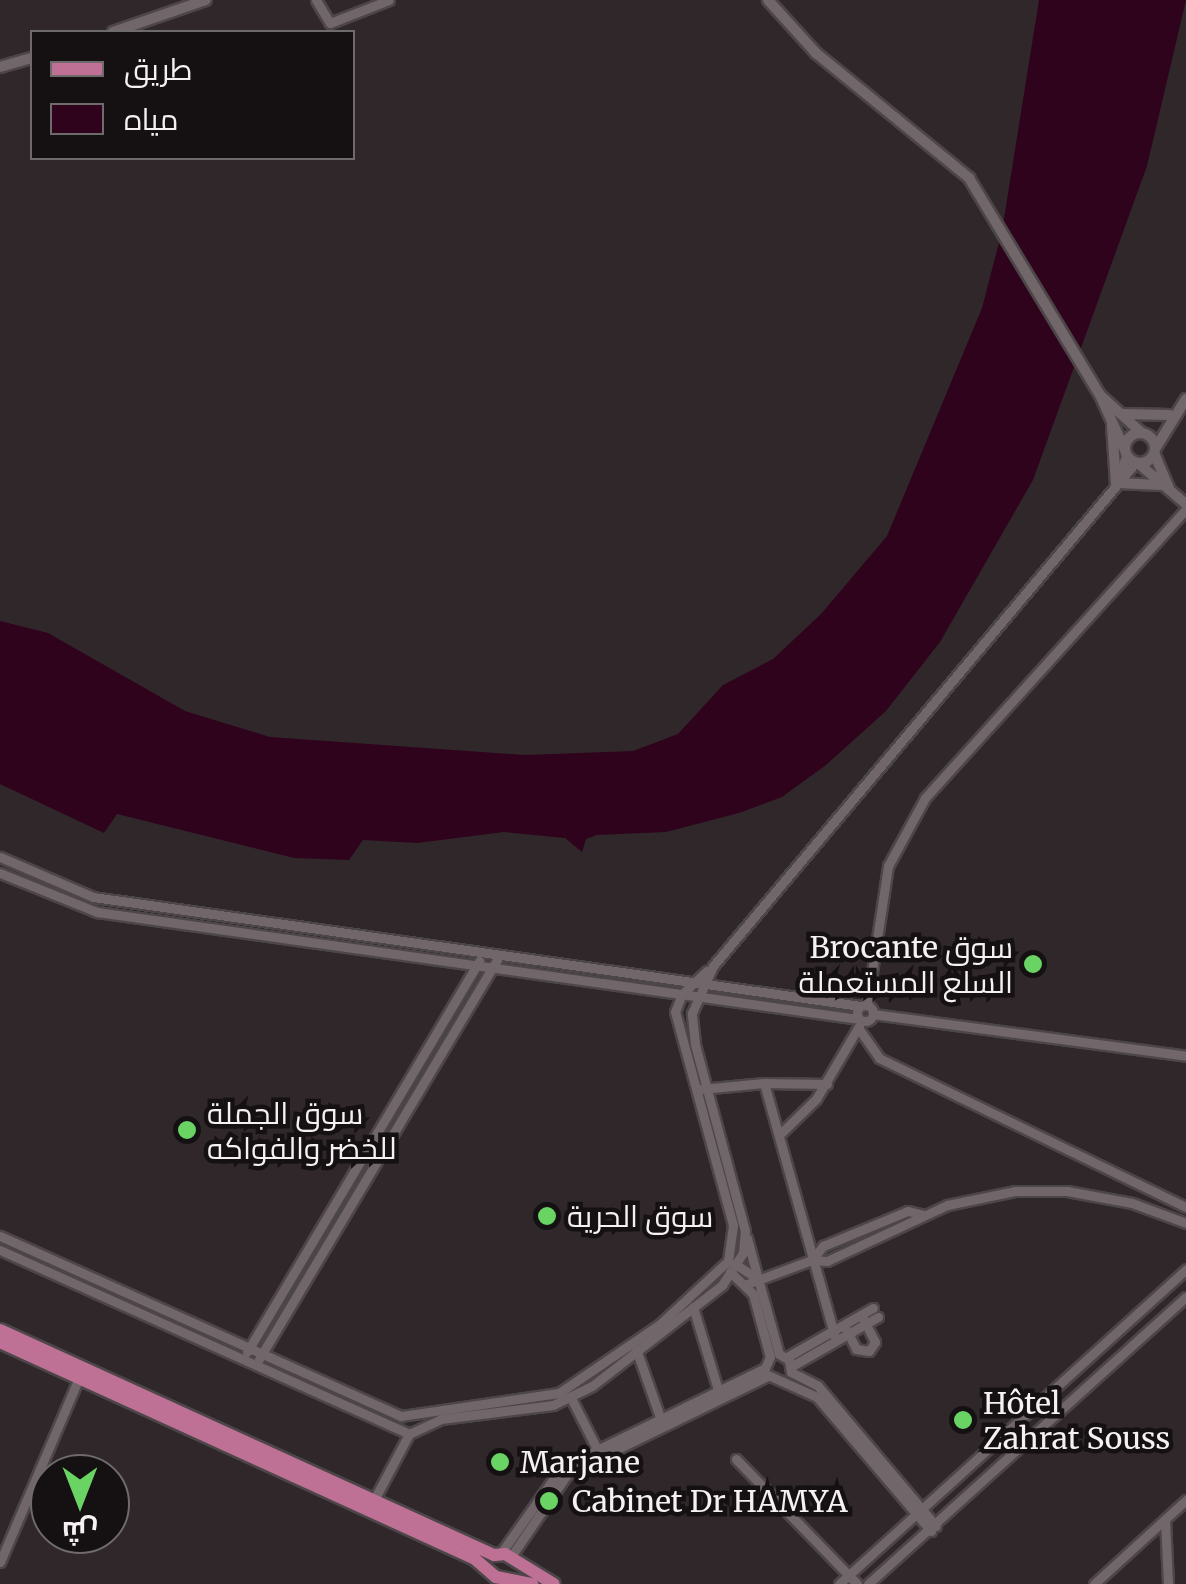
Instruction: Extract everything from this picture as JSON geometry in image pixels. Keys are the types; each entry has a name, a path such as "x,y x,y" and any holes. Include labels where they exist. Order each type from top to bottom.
{"main road":[{"path":"0,1330 374,1500 499,1569 554,1584"},
{"path":"0,1342 532,1584"}],"street":[{"path":"119,30 206,0"},
{"path":"316,0 330,23 389,0"},
{"path":"768,0 816,53 969,178 993,211 1100,396 1117,416 1144,434 1155,451 1167,487"},
{"path":"0,67 30,59"},
{"path":"1131,458 1155,451 1184,402"},
{"path":"675,1012 682,994 713,966 1116,484 1131,458 1130,436 1144,434 1184,402"},
{"path":"1117,416 1170,416"},
{"path":"778,1135 827,1084 867,1008 888,866 925,798 1186,506 1131,458 1117,416"},
{"path":"1116,484 1117,416"},
{"path":"1116,484 1167,487"},
{"path":"0,857 93,897 500,952 1186,1056"},
{"path":"0,873 76,908 495,965 859,1023"},
{"path":"243,1360 485,950"},
{"path":"255,1366 500,952"},
{"path":"698,983 695,1044 701,1089 733,1225 731,1268 747,1284 784,1364 933,1529"},
{"path":"660,991 675,1012 701,1089 784,1364"},
{"path":"859,1023 879,1058 1186,1207"},
{"path":"764,1084 812,1260 839,1330 856,1349 869,1351 875,1342 864,1319"},
{"path":"701,1089 827,1084"},
{"path":"747,1284 812,1260 823,1246 908,1211 924,1215 1015,1190 1067,1190 1132,1203 1186,1223"},
{"path":"334,1207 346,1213"},
{"path":"0,1250 255,1366 410,1431 442,1419 530,1411 571,1398 692,1305 731,1268 746,1231"},
{"path":"0,1236 401,1416 543,1398 636,1348"},
{"path":"731,1268 758,1279"},
{"path":"839,1584 1186,1269"},
{"path":"868,1584 1186,1297"},
{"path":"692,1305 718,1390"},
{"path":"499,1569 568,1473 876,1313"},
{"path":"636,1348 660,1418"},
{"path":"1100,1349 1114,1365"},
{"path":"499,1569 558,1471 718,1390 784,1364"},
{"path":"0,1562 79,1378"},
{"path":"571,1398 598,1450"},
{"path":"401,1416 410,1431"},
{"path":"374,1500 418,1416"},
{"path":"736,1459 857,1584"},
{"path":"1094,1584 1186,1500"},
{"path":"1164,1520 1168,1584"}],"water":[{"path":"1039,0 1186,0 1147,166 1033,480 940,642 886,711 826,765 782,797 739,813 666,832 597,835 586,839 582,852 565,838 504,832 417,843 363,840 349,860 294,858 117,814 104,833 0,784 0,621 48,633 185,711 270,737 525,755 633,751 678,734 723,685 773,659 821,614 887,536 982,308 1002,231"}],"place":[{"name":"Brocante سوق السلع المستعملة","path":"1033,964"},
{"name":"سوق الجملة للخضر والفواكه","path":"187,1130"},
{"name":"سوق الحرية","path":"547,1216"},
{"name":"Hôtel Zahrat Souss","path":"963,1420"},
{"name":"Marjane","path":"500,1462"},
{"name":"Cabinet Dr HAMYA","path":"549,1501"}]}
